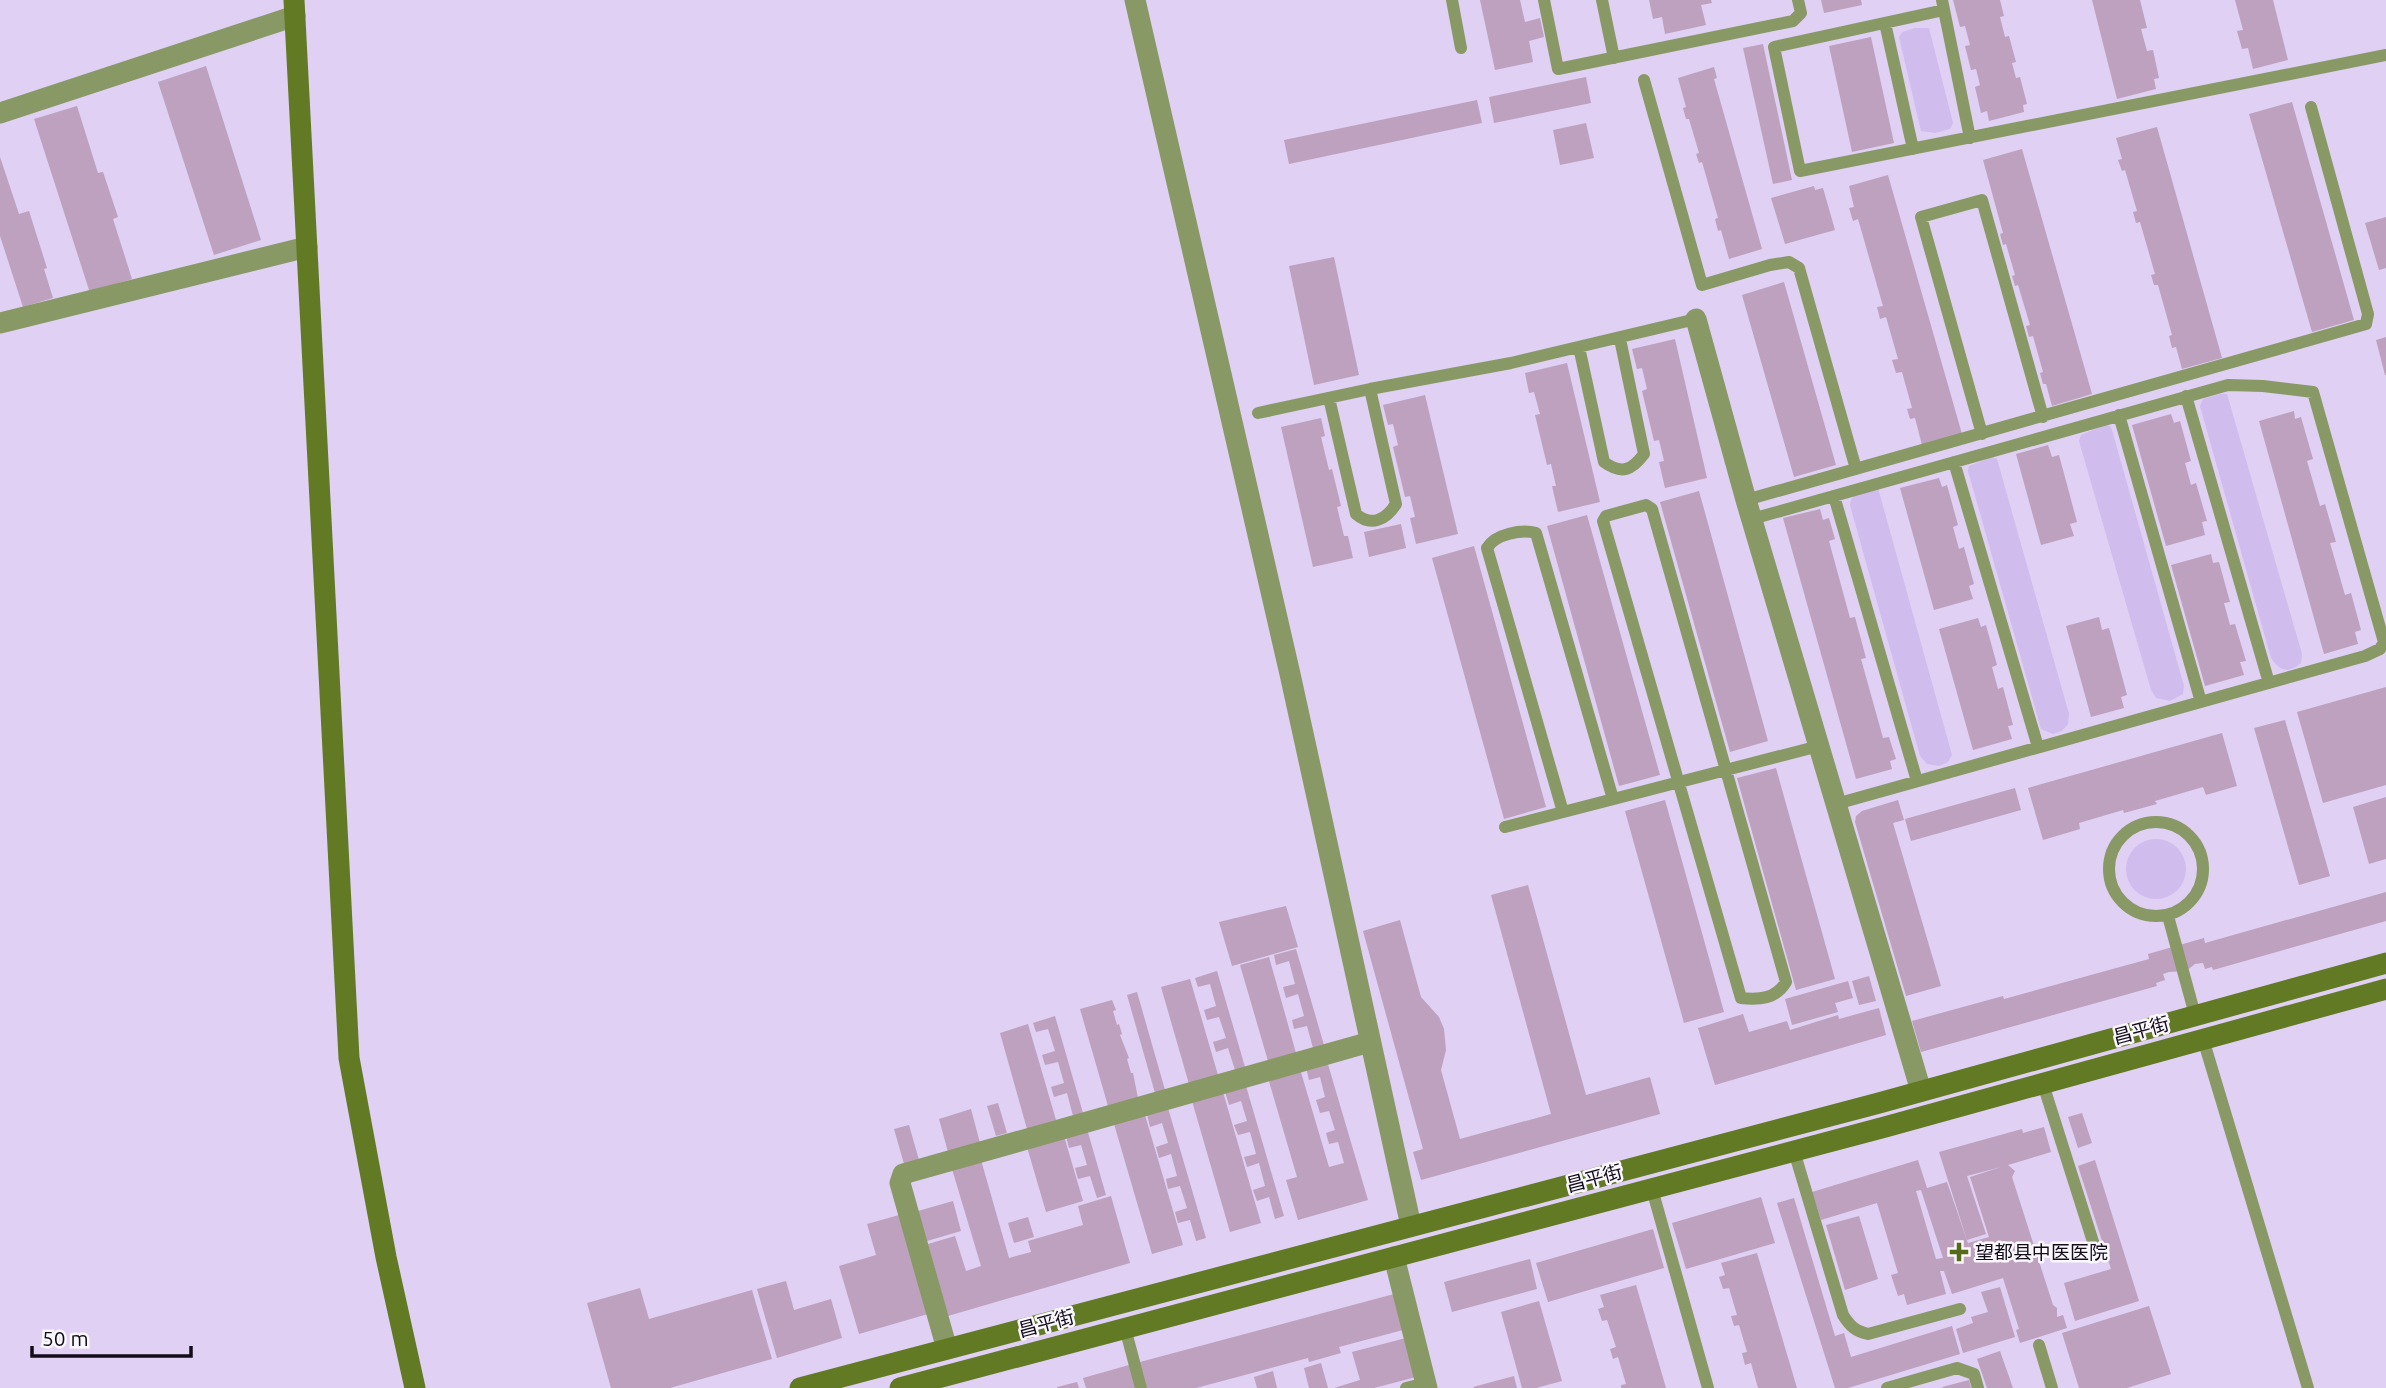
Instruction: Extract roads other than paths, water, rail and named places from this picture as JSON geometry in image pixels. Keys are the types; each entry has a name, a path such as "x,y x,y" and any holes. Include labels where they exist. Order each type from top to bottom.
{"street":[{"path":"1135,0 1290,674 1411,1226"},
{"path":"0,113 295,8 349,1058 386,1258 415,1388"},
{"path":"0,323 307,247"},
{"path":"1696,319 1749,509 1921,1091"},
{"name":"昌平街","path":"800,1388 1921,1091 2386,962"},
{"name":"昌平街","path":"900,1388 1794,1152 2386,989"},
{"path":"947,1349 900,1183 903,1174 1370,1042"},
{"path":"1394,1257 1420,1386"}],"lane":[{"path":"1452,0 1461,48"},
{"path":"1544,0 1558,69 1793,21 1801,13 1798,0"},
{"path":"1602,0 1614,58"},
{"path":"1970,138 1943,5 1885,23 1773,47 1800,171 1970,138 2386,55"},
{"path":"1885,23 1913,149"},
{"path":"1644,80 1702,285 1788,262 1799,268 1857,469"},
{"path":"1749,509 1857,469 2366,324 2368,314 2311,107"},
{"path":"1982,434 1921,217 1982,200 2043,417"},
{"path":"1258,413 1511,363 1696,319"},
{"path":"1579,347 1604,463 1614,470 1627,469 1635,465 1644,454 1619,339"},
{"path":"1749,509 1833,496 2228,385 2313,392 2384,642 2380,649 2269,683 1836,804"},
{"path":"1329,398 1356,514 1370,522 1390,515 1396,504 1370,389"},
{"path":"2186,396 2269,683"},
{"path":"2119,415 2201,702"},
{"path":"1954,461 2038,747"},
{"path":"1833,496 1917,781"},
{"path":"1646,505 1652,509 1726,770 1786,982 1775,995 1755,1000 1741,998 1603,521 1606,516 1646,505"},
{"path":"1563,812 1487,548 1490,542 1498,538 1527,531 1536,534 1613,799"},
{"path":"1505,827 1819,746"},
{"path":"2154,822 2178,827 2188,835 2202,856 2204,869 2197,893 2180,911 2168,915 2156,917 2133,911 2116,895 2111,884 2108,873 2113,848 2130,829 2141,824 2154,822"},
{"path":"2168,915 2195,1015"},
{"path":"2203,1039 2308,1388"},
{"path":"2043,1084 2095,1248"},
{"path":"1794,1152 1843,1315 1850,1326 1857,1332 1868,1334 1960,1309"},
{"path":"1652,1189 1708,1388"},
{"path":"1125,1328 1141,1388"},
{"path":"2039,1345 2052,1388"},
{"path":"1887,1388 1957,1368 1974,1374 1979,1388"}],"place":[{"name":"望都县中医医院","path":"1959,1252"}]}
